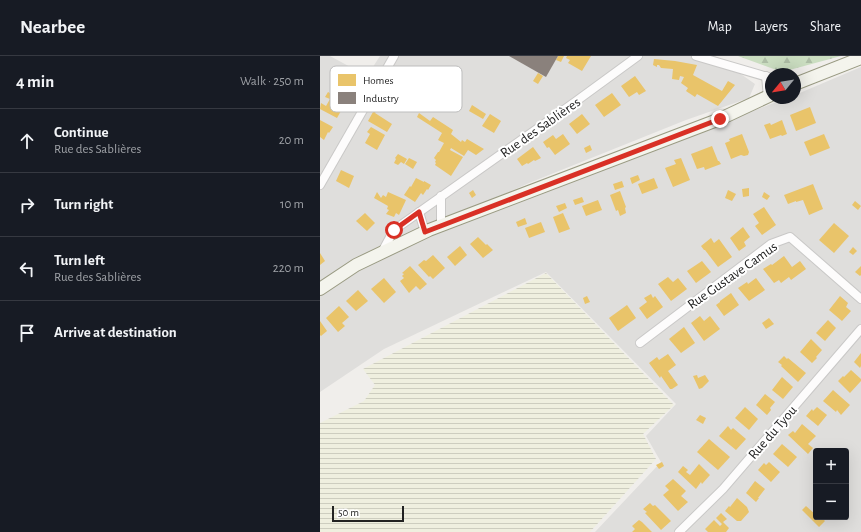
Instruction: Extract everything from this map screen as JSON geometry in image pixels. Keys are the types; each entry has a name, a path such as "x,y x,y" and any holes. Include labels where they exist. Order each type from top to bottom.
{"main road":[{"path":"801,82 861,58"},
{"path":"320,289 356,265 425,232 712,122 765,98"}],"street":[{"path":"388,66 394,56"},
{"name":"Rue des Sablières","path":"382,252 394,230 638,56"},
{"path":"696,56 765,76"},
{"path":"320,186 362,112"},
{"path":"441,196 442,226"},
{"path":"419,212 425,232"},
{"name":"Rue Gustave Camus","path":"640,343 771,244 790,237 861,299"},
{"name":"Rue du Tyou","path":"680,532 723,489 861,329"}],"shaded area":[{"path":"320,56 330,56 348,66 330,66 330,112 462,112 462,66 374,66 380,56 715,56 755,84 749,98 686,120 529,183 344,266 320,283"},
{"path":"861,67 861,532 595,532 661,462 646,436 676,404 546,272 384,349 320,392 320,295 350,272 437,231 771,104 801,104 801,92"}],"green space":[{"path":"738,56 841,56 797,68 771,68"},
{"path":"546,273 674,405 643,434 656,459 590,532 320,532 320,423 364,401 375,385 363,369"}],"building: Homes":[{"path":"558,56 564,56 561,62 556,60"},
{"path":"567,56 591,56 582,71 568,63 570,60 566,58"},
{"path":"654,59 697,65 693,75 722,91 728,81 735,85 718,106 697,94 695,97 686,91 688,88 681,83 684,77 680,76 679,80 672,79 673,69 661,68 659,65 657,65 657,67 653,65"},
{"path":"538,73 543,76 538,84 533,81"},
{"path":"635,76 646,91 639,95 637,92 629,97 621,86"},
{"path":"328,92 330,93 330,99 325,97"},
{"path":"612,93 621,105 604,117 595,105"},
{"path":"330,99 330,112 340,112 337,118 320,109 321,103 326,106"},
{"path":"472,105 486,114 483,119 469,111"},
{"path":"810,107 816,123 796,131 790,115"},
{"path":"373,112 376,112 392,124 387,132 368,121"},
{"path":"419,113 430,121 433,117 453,130 451,134 461,142 462,140 465,142 467,139 484,149 476,155 468,150 464,156 451,148 450,150 463,157 451,176 435,165 436,160 434,158 444,143 438,140 442,133 417,117"},
{"path":"490,114 501,121 494,133 482,126"},
{"path":"582,114 590,124 577,134 569,124"},
{"path":"320,120 333,127 329,133 328,132 324,140 320,137"},
{"path":"782,120 787,134 770,139 764,125 770,123 771,125"},
{"path":"371,127 385,135 377,150 365,143 370,134 367,132"},
{"path":"563,134 570,144 555,155 543,142 553,135 556,139"},
{"path":"742,134 749,152 748,155 741,155 731,159 725,143 730,141 729,139"},
{"path":"824,134 830,148 810,156 804,142"},
{"path":"590,145 592,150 586,153 584,148"},
{"path":"712,146 718,161 721,164 705,170 704,167 697,169 691,154"},
{"path":"533,147 541,158 522,166 517,159"},
{"path":"398,154 407,159 404,164 401,162 398,165 394,163"},
{"path":"409,158 417,162 413,169 405,164"},
{"path":"681,158 690,180 673,187 665,168 676,164 674,160"},
{"path":"341,170 354,176 349,188 336,181"},
{"path":"638,175 640,180 632,184 630,178"},
{"path":"416,178 431,185 423,195 421,193 415,202 404,195"},
{"path":"654,178 658,188 642,194 638,184"},
{"path":"622,181 624,187 615,190 613,184"},
{"path":"813,184 823,209 809,215 803,200 788,204 784,195"},
{"path":"749,188 749,196 743,197 742,189"},
{"path":"473,190 476,195 472,198 469,193"},
{"path":"728,190 736,194 732,201 725,198"},
{"path":"620,191 626,207 626,213 620,216 618,210 616,211 610,195"},
{"path":"377,192 381,198 383,195 386,197 388,192 406,200 399,215 396,213 394,217 386,214 389,210 387,209 388,206 374,198"},
{"path":"764,192 770,196 767,200 762,197"},
{"path":"582,197 584,202 575,205 573,200"},
{"path":"598,200 602,210 586,216 582,206"},
{"path":"855,201 861,206 858,210 852,205"},
{"path":"565,203 567,208 559,212 556,206"},
{"path":"764,207 776,225 762,235 755,226 759,223 753,214"},
{"path":"365,213 375,223 367,231 356,221"},
{"path":"563,213 570,229 559,233 553,217"},
{"path":"525,218 527,224 518,227 516,222"},
{"path":"541,222 545,232 529,238 525,228"},
{"path":"834,223 849,236 834,253 819,240"},
{"path":"743,227 750,237 744,242 746,246 739,251 730,238"},
{"path":"478,237 493,250 483,258 470,244"},
{"path":"711,238 714,243 719,239 732,257 718,267 701,246"},
{"path":"460,246 467,255 455,266 447,257"},
{"path":"853,247 857,251 853,255 849,252"},
{"path":"320,253 325,261 320,265"},
{"path":"433,255 445,268 433,279 430,276 429,277 418,265"},
{"path":"784,256 792,267 800,261 806,269 791,280 789,277 781,283 779,280 774,283 763,269 771,264 772,265"},
{"path":"702,261 711,272 696,283 687,271"},
{"path":"410,266 427,284 420,290 416,286 409,293 400,281 404,278 402,276 404,274 402,273"},
{"path":"861,266 861,275 860,276 855,272"},
{"path":"668,277 673,282 678,278 687,289 671,301 658,284"},
{"path":"384,278 396,292 384,303 371,289"},
{"path":"756,278 765,290 749,301 738,288 747,282 748,284"},
{"path":"358,290 368,301 356,311 346,301"},
{"path":"731,293 739,305 724,316 716,305"},
{"path":"651,294 653,298 655,296 663,307 647,319 639,308 647,302 644,298"},
{"path":"587,296 590,302 585,304 583,298"},
{"path":"840,296 848,303 846,307 851,311 842,321 829,310"},
{"path":"627,305 636,318 618,331 609,318"},
{"path":"339,306 349,317 342,323 345,326 338,332 326,318"},
{"path":"700,316 704,321 710,316 720,329 704,341 691,323"},
{"path":"769,318 774,324 766,329 762,323"},
{"path":"828,320 836,328 825,341 816,333"},
{"path":"320,321 327,331 321,336 320,335"},
{"path":"684,327 695,343 681,353 669,339"},
{"path":"811,339 822,350 812,363 800,352"},
{"path":"861,353 861,366 860,368 854,362"},
{"path":"668,354 676,365 668,371 678,385 672,389 670,389 661,376 660,378 649,363 657,357 659,360"},
{"path":"784,356 806,373 798,382 778,362"},
{"path":"851,370 861,379 861,381 850,393 838,381"},
{"path":"697,375 698,378 705,375 709,381 699,389 693,376"},
{"path":"782,377 793,387 783,399 772,390"},
{"path":"833,390 850,405 841,415 837,410 836,412 823,401"},
{"path":"765,394 775,402 767,415 756,405"},
{"path":"745,407 758,419 749,430 735,418"},
{"path":"817,407 827,415 818,426 806,416 812,409 813,411"},
{"path":"700,415 706,418 703,424 696,420"},
{"path":"802,424 816,436 808,444 813,448 808,454 788,435 793,431 795,433"},
{"path":"728,426 731,430 733,428 746,439 736,450 719,436"},
{"path":"709,439 730,457 718,470 697,452"},
{"path":"782,444 797,457 788,467 773,454"},
{"path":"662,462 664,466 659,469 656,465"},
{"path":"769,462 780,472 771,482 758,470 764,463 766,465"},
{"path":"699,464 710,475 702,484 701,482 696,489 678,472 683,466 688,470 686,472 690,475"},
{"path":"673,479 686,491 681,496 688,502 678,511 663,495 669,490 665,486"},
{"path":"755,481 765,489 756,502 746,493"},
{"path":"737,498 747,507 749,512 741,521 737,521 725,511"},
{"path":"650,503 653,506 655,505 671,521 661,530 643,509"},
{"path":"806,506 813,512 813,520 825,521 819,527 802,510"},
{"path":"721,513 727,519 723,522 729,528 726,532 708,532 705,529 714,520 720,526 722,524 716,518"},
{"path":"639,520 652,532 632,532 635,529 632,526"}],"building: Industry":[{"path":"509,56 558,56 546,77"}],"route":[{"path":"394,230 419,212 425,232 720,119"}]}
